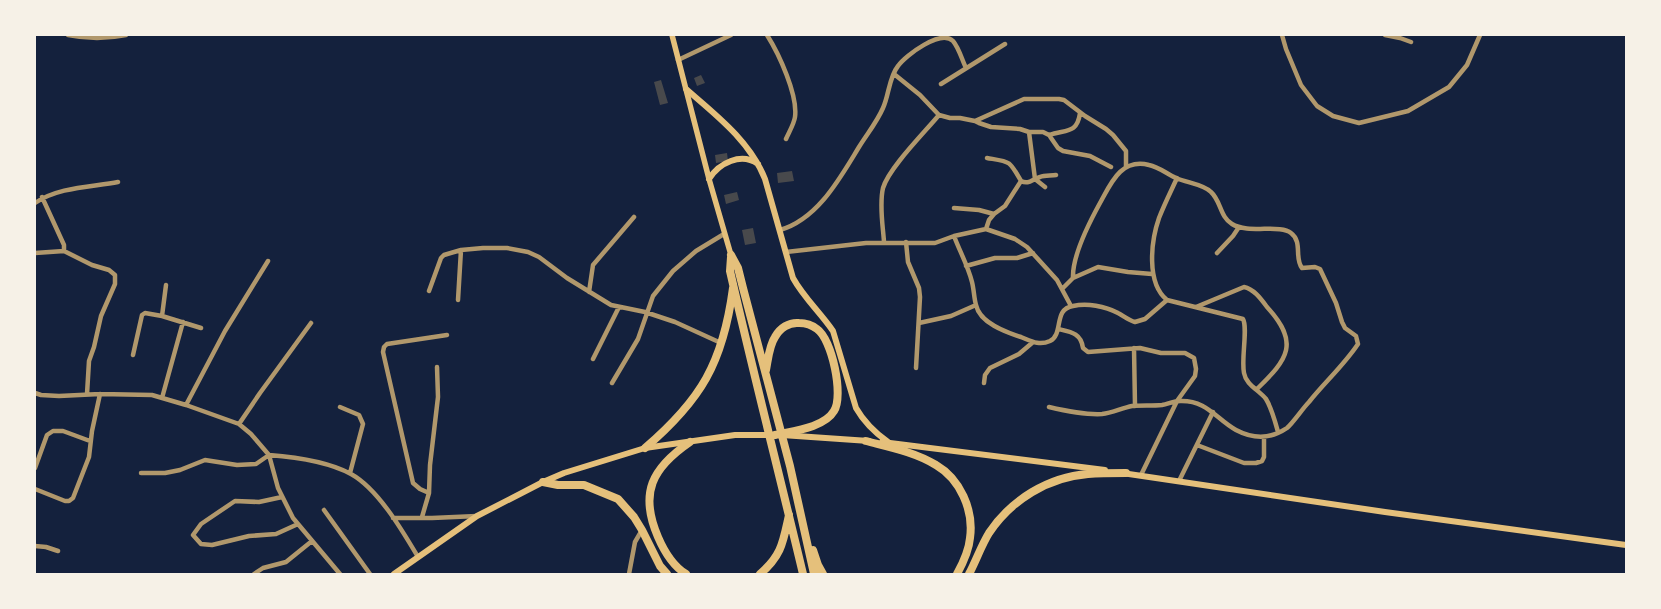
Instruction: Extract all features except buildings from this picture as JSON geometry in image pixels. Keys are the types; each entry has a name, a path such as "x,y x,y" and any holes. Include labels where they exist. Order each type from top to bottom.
{"highway":[{"path":"731,255 730,271 762,411 779,470 804,574"},
{"path":"731,255 742,281 766,372 790,466 814,574"},
{"path":"645,448 666,430 691,402 714,365 730,309 733,284"},
{"path":"766,372 774,338 786,325 796,322 806,323 818,329 825,338 837,382 837,403 834,412 826,420 817,425 775,435"},
{"path":"866,441 904,452 937,465 961,491 967,506 970,538 966,554 957,574"},
{"path":"686,574 671,559 661,543 653,525 649,509 653,482 661,466 673,454 690,442"},
{"path":"969,574 997,521 1022,498 1053,482 1070,476 1126,473"},
{"path":"543,482 558,485 584,485 606,493 623,503 642,530 660,566 667,574"},
{"path":"760,574 772,564 782,547 790,513"},
{"path":"802,523 823,574"}],"main road":[{"path":"672,35 709,179 731,255"},
{"path":"686,89 738,136 759,165 765,179 793,278 801,292 833,331 856,408 869,426 889,443"},
{"path":"709,179 720,166 733,160 745,158 759,165"},
{"path":"394,574 477,516 564,473 645,448 736,435 775,435 889,443 1141,475 1385,512 1626,545"}],"street":[{"path":"68,35 102,39 126,35"},
{"path":"678,60 731,35"},
{"path":"767,35 795,100 795,118 786,139"},
{"path":"928,35 930,41"},
{"path":"1282,35 1301,84 1317,106 1333,116 1358,123 1408,111 1449,87 1467,65 1480,35"},
{"path":"1386,35 1411,42"},
{"path":"780,230 795,225 833,190 882,110 894,74 900,63 930,41 943,37 952,40 966,68"},
{"path":"941,84 1005,44"},
{"path":"894,74 916,91 939,115 975,121 991,127 1043,132 1049,135 1058,148 1063,151 1090,156 1111,167"},
{"path":"975,121 1024,99 1059,99 1069,103 1080,113 1113,135 1126,151 1126,166"},
{"path":"1049,135 1066,132 1074,128 1079,121 1080,113"},
{"path":"884,242 882,197 885,183 893,169 939,115"},
{"path":"1028,132 1035,179 1045,187"},
{"path":"987,158 1010,162 1021,181 1025,183 1040,177 1056,175"},
{"path":"1049,407 1095,414 1135,406 1165,404 1177,401 1192,402 1214,412 1236,430 1248,435 1264,437 1289,426 1351,355 1358,344 1356,336 1342,322 1336,302 1320,269 1315,267 1302,268 1299,265 1297,240 1293,234 1281,230 1249,229 1232,224 1223,215 1212,193 1207,189 1149,165 1126,166 1111,182 1094,213 1082,241 1074,264 1073,278"},
{"path":"1177,178 1157,226 1154,239 1152,274 1163,297 1167,300 1243,319 1245,327 1243,346 1244,375 1249,384 1268,403 1278,432"},
{"path":"986,230 989,220 1005,206 1021,181"},
{"path":"35,202 56,193 118,182"},
{"path":"42,198 64,245 64,251"},
{"path":"954,208 979,210 994,214"},
{"path":"589,292 593,265 634,217"},
{"path":"1217,253 1240,227"},
{"path":"786,252 851,244 935,242 986,230 1015,239 1033,253 1049,270 1062,289 1070,306"},
{"path":"612,382 638,339 654,296 672,271 696,251 724,234"},
{"path":"954,236 972,282 979,312 1000,329 1032,343 1040,344 1055,338 1061,316 1064,310 1070,306 1087,305 1118,312 1134,322 1145,319 1167,300"},
{"path":"906,242 908,262 919,288 920,310 916,368"},
{"path":"429,291 441,258 444,255 461,250 507,248 528,252 539,257 567,278 611,305 648,313 675,322 721,343"},
{"path":"458,300 461,250"},
{"path":"35,253 64,251 92,265 109,270 114,275 115,284 101,316 89,361 88,394"},
{"path":"966,266 995,258 1017,258 1033,253"},
{"path":"186,405 225,331 268,261"},
{"path":"1062,289 1073,278 1098,267 1152,274"},
{"path":"162,316 166,285"},
{"path":"1194,307 1244,287 1253,291 1277,317 1285,334 1288,347 1283,360 1256,389"},
{"path":"919,323 951,316 976,305"},
{"path":"593,359 619,308"},
{"path":"134,355 142,315 145,313 162,316 201,328"},
{"path":"162,398 183,322"},
{"path":"239,424 311,323"},
{"path":"1058,329 1076,334 1081,340 1083,348 1088,352 1134,348 1185,353 1194,358 1196,376 1177,401 1141,475"},
{"path":"429,493 413,483 383,352 387,344 447,335"},
{"path":"984,383 985,375 990,368 1019,354 1032,343"},
{"path":"1134,348 1135,406"},
{"path":"422,517 429,493 430,464 438,397 437,367"},
{"path":"35,393 59,396 88,394 152,396 186,405 239,424 251,434 269,455 282,497 293,518 340,574"},
{"path":"35,489 65,502 73,498 90,457 90,441 100,394"},
{"path":"340,408 359,415 363,424 350,473"},
{"path":"1179,481 1214,412"},
{"path":"35,468 47,436 53,430 64,431 90,441"},
{"path":"1197,445 1244,463 1256,463 1262,461 1264,457 1264,437"},
{"path":"141,473 165,474 205,460 237,465 256,464 269,455 324,464 350,473 364,483 393,518 418,557"},
{"path":"282,497 259,502 235,501 201,524 193,535 201,544 212,545 249,536 276,534 298,524"},
{"path":"324,510 370,574"},
{"path":"393,518 477,516"},
{"path":"629,574 635,542 642,530"},
{"path":"254,574 263,568 286,562 312,541"},
{"path":"35,546 46,546 58,551"}]}
